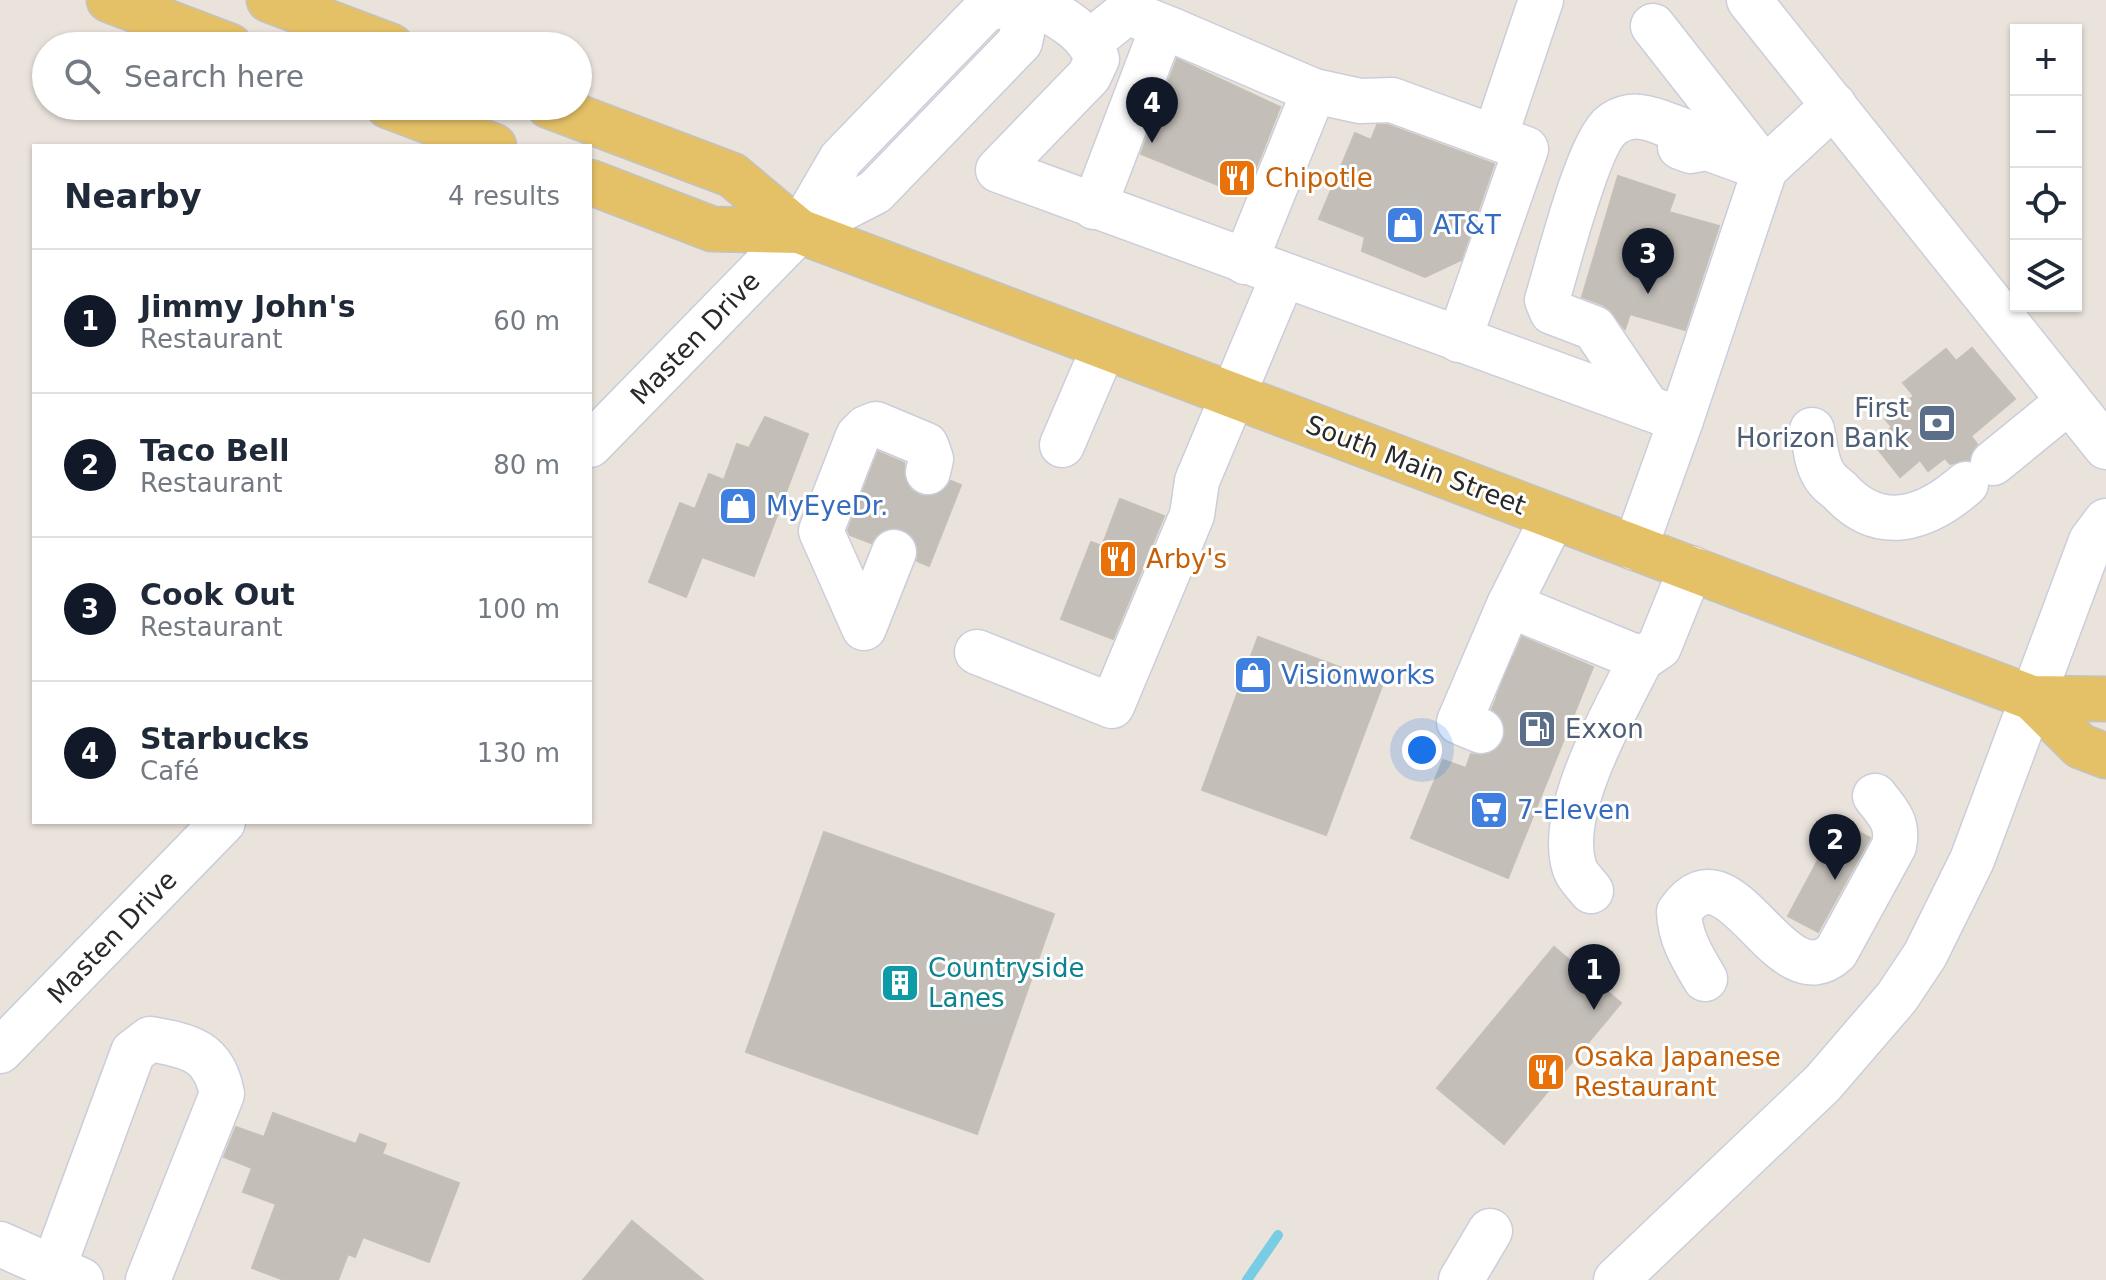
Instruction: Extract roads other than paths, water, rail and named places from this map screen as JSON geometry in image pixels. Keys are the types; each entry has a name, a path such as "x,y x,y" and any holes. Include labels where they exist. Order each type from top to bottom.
{"main road":[{"path":"109,0 193,32"},
{"path":"269,0 354,32"},
{"path":"425,120 489,144"},
{"name":"South Main Street","path":"586,120 732,175 799,231 2032,698 2106,699"},
{"name":"South Main Street","path":"592,183 712,229 799,231"},
{"name":"South Main Street","path":"2032,698 2080,746 2106,756"}],"street":[{"path":"1029,0 1073,25 1091,41 1097,59 1089,76 998,170 1665,414"},
{"name":"Masten Drive","path":"592,443 799,231 841,159 986,9 1029,0"},
{"path":"1495,137 1541,0"},
{"path":"1749,0 2106,447"},
{"path":"1091,41 1127,12 1314,91 1360,101 1392,100 1526,149 1459,340"},
{"path":"1653,26 1765,169"},
{"path":"1094,207 1158,39 1174,31"},
{"path":"977,652 1112,706 1192,515 1197,481 1234,396 1264,269 1314,91"},
{"path":"1635,548 1665,414 1765,169 1834,105"},
{"path":"1546,372 1619,143 1639,134 1691,151 1707,148 1765,169"},
{"path":"1563,317 1594,328 1665,414"},
{"path":"1062,445 1104,347"},
{"path":"1812,430 1822,472 1853,506 1888,520 1926,512 1948,500 2069,401"},
{"path":"894,552 864,628 821,531 858,436 876,424 926,445 931,459 928,472"},
{"path":"1481,731 1459,722 1492,672 1509,605 1553,517"},
{"path":"1616,1280 1823,1083 1897,997 1925,955 1972,860 2091,541 2106,521"},
{"path":"1591,891 1574,867 1572,764 1595,713 1641,659 1659,647 1691,568"},
{"path":"1509,605 1641,659"},
{"path":"1705,979 1687,949 1679,912 1703,891 1716,891 1730,901 1796,959 1813,965 1826,961 1836,952 1894,846 1897,832 1891,815 1875,796"},
{"name":"Masten Drive","path":"0,1051 221,824"},
{"path":"0,1244 67,1275 133,1052 150,1039 202,1054 218,1071 222,1094 148,1280"},
{"path":"1461,1280 1490,1231"}],"waterway":[{"path":"1247,1280 1278,1235"}],"tunnel":[{"path":"894,552 928,472"},
{"path":"1504,676 1578,706"},
{"path":"1481,731 1556,758"}],"place":[{"name":"Starbucks","path":"1152,143"},
{"name":"Chipotle","path":"1237,178"},
{"name":"AT&T","path":"1405,225"},
{"name":"Cook Out","path":"1648,294"},
{"name":"First Horizon Bank","path":"1937,423"},
{"name":"MyEyeDr.","path":"738,506"},
{"name":"Arby's","path":"1118,559"},
{"name":"Visionworks","path":"1253,675"},
{"name":"Exxon","path":"1537,729"},
{"name":"7-Eleven","path":"1489,810"},
{"name":"Taco Bell","path":"1835,880"},
{"name":"Countryside Lanes","path":"900,983"},
{"name":"Jimmy John's","path":"1594,1010"},
{"name":"Osaka Japanese Restaurant","path":"1546,1072"}]}
